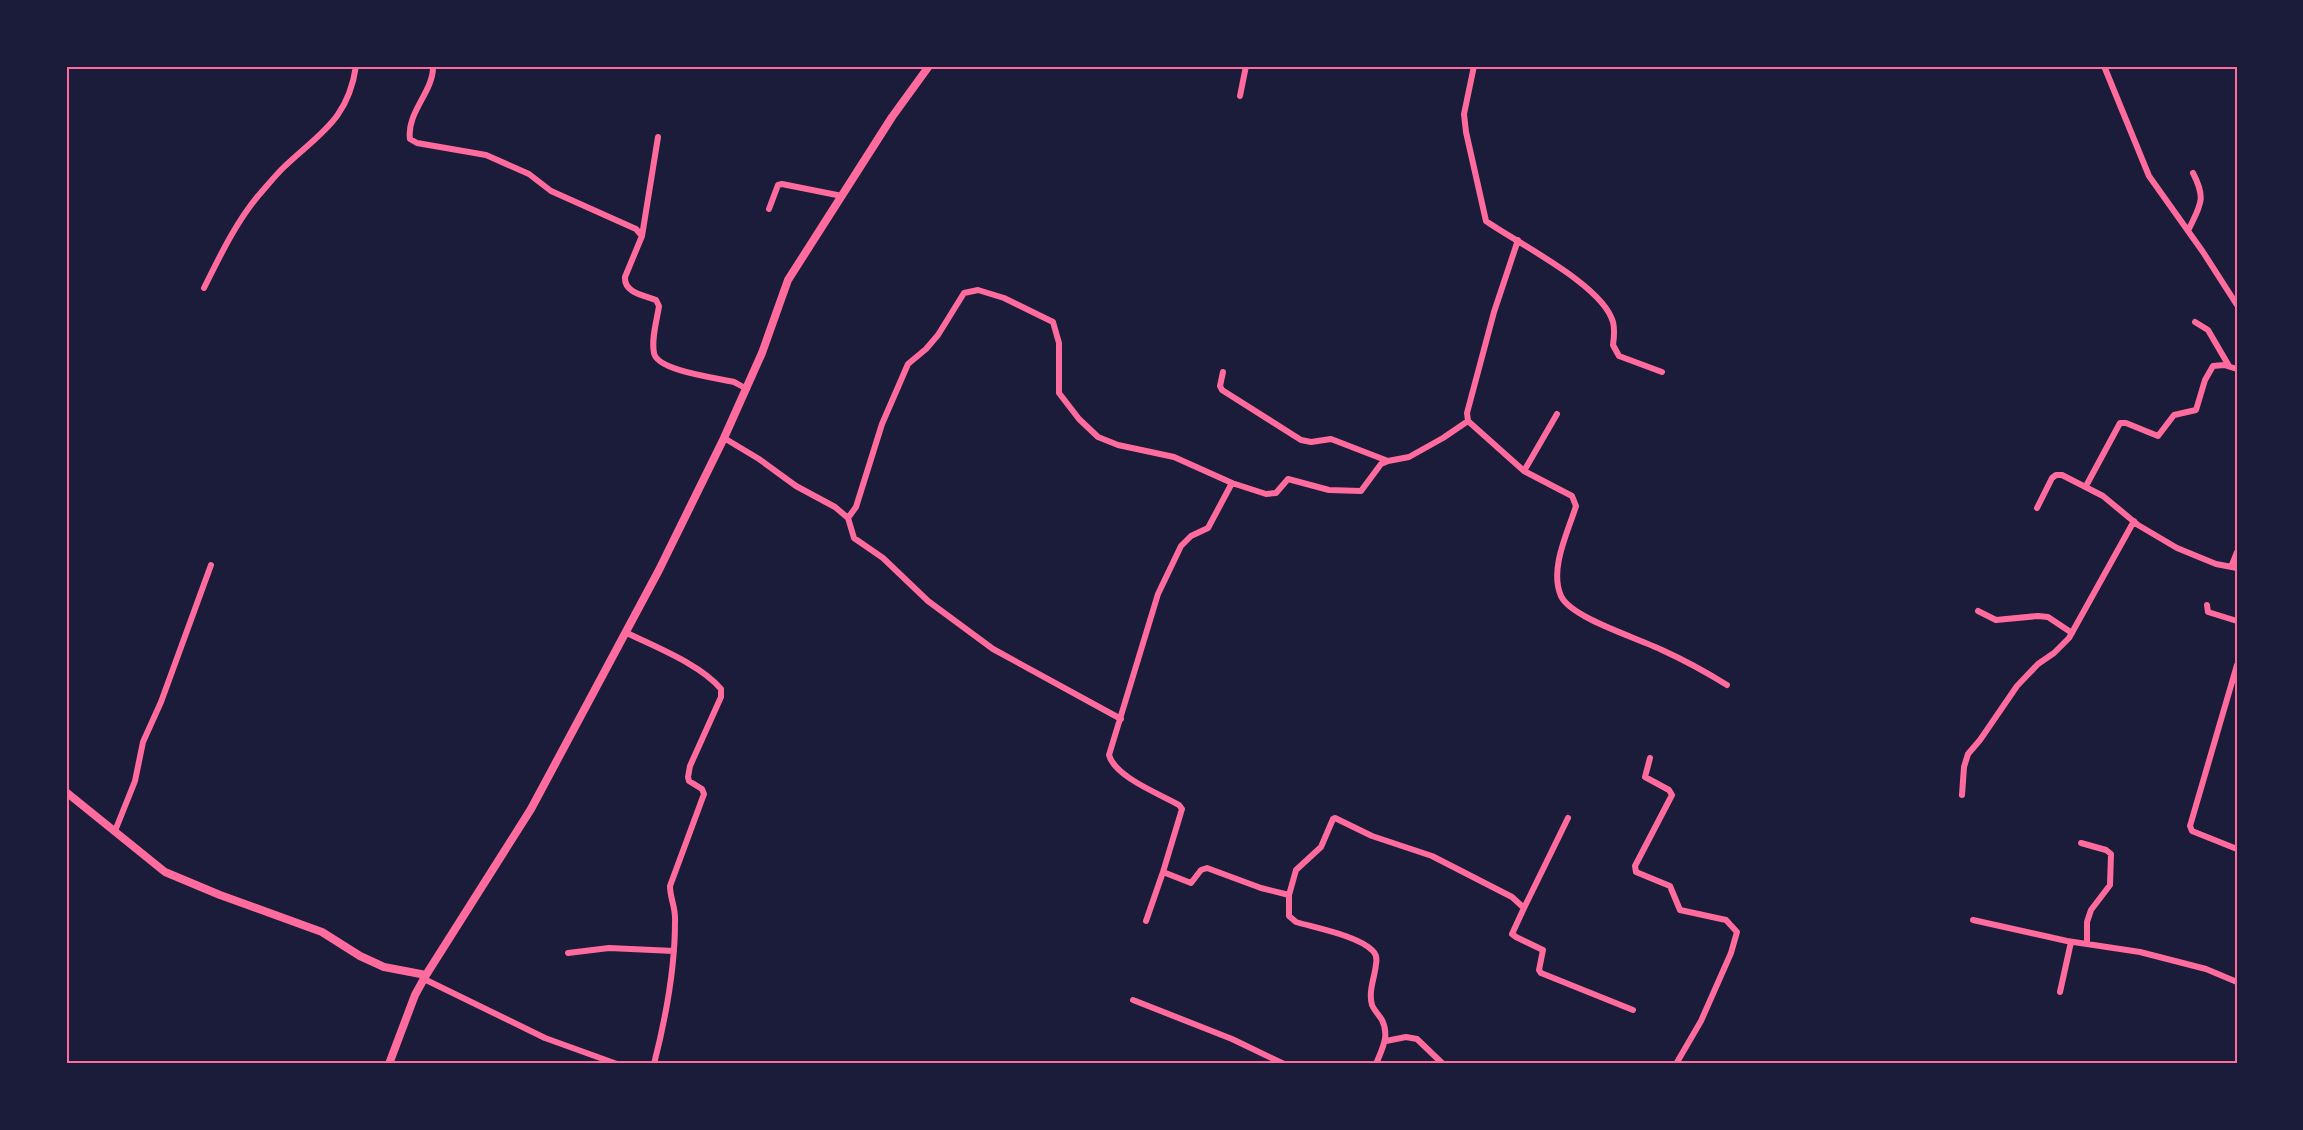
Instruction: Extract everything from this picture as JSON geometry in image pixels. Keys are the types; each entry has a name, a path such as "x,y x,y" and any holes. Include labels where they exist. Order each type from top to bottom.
{"street":[{"path":"204,288 226,245 256,198 281,170 330,127 346,102 356,66"},
{"path":"433,66 434,75 412,123 410,139 417,143 486,154 529,174 550,191 632,226 642,236"},
{"path":"388,1064 425,977 531,809 659,570 747,389 788,280 892,117 929,66"},
{"path":"1240,96 1246,66"},
{"path":"1474,66 1464,114 1486,221 1571,276 1605,307 1613,321 1612,345 1619,356 1662,372"},
{"path":"2104,66 2148,176 2237,305"},
{"path":"658,136 642,236 624,284 627,289 656,300 659,306 653,351 655,359 686,371 736,382 747,389"},
{"path":"2188,231 2202,196 2201,188 2193,173"},
{"path":"769,209 778,185 782,184 842,196"},
{"path":"1518,240 1494,312 1467,413 1468,422 1524,471 1572,496 1575,500 1576,506 1558,567 1561,596 1569,607 1595,621 1660,649 1727,685"},
{"path":"848,519 856,507 882,424 908,364 938,335 964,293 974,289 1004,298 1053,322 1059,343 1059,393 1079,419 1098,437 1118,445 1174,457 1232,483 1266,494 1275,493 1288,479 1322,489 1361,491 1381,464 1409,456 1468,422"},
{"path":"2195,322 2208,330 2229,366"},
{"path":"2086,486 2120,423 2126,423 2158,436 2174,414 2196,410 2205,380 2213,366 2219,364 2237,369"},
{"path":"1223,372 1220,386 1222,390 1301,440 1311,442 1331,439 1388,461"},
{"path":"1524,471 1557,414"},
{"path":"724,438 759,459 796,486 828,503 848,519 854,538 883,558 928,601 970,633 1016,663 1120,719"},
{"path":"2037,508 2052,478 2062,474 2103,496 2156,536 2198,558 2234,567 2237,552"},
{"path":"1146,921 1182,809 1179,805 1119,770 1111,761 1110,749 1158,594 1181,546 1191,536 1208,528 1232,483"},
{"path":"1962,795 1964,767 1968,754 2017,686 2038,664 2054,653 2072,633 2134,521"},
{"path":"115,831 135,781 143,742 161,702 211,565"},
{"path":"2207,605 2208,612 2237,621"},
{"path":"1978,611 1996,620 2016,617 2048,617 2072,633"},
{"path":"625,632 692,667 721,689 721,696 690,766 688,777 689,781 702,789 704,794 670,886 670,895 675,904 672,982 654,1064"},
{"path":"2237,665 2190,826 2192,831 2237,849"},
{"path":"1650,759 1645,777 1669,790 1672,795 1635,866 1636,873 1670,886 1680,910 1726,920 1737,932 1731,952 1701,1021 1676,1064"},
{"path":"66,792 165,872 220,895 322,932 360,956 384,967 425,977 545,1038 617,1064"},
{"path":"1568,818 1512,934 1543,950 1539,970 1541,973 1633,1010"},
{"path":"1376,1064 1386,1041 1383,1021 1373,1006 1371,996 1377,961 1373,950 1356,941 1296,922 1289,916 1289,895 1296,870 1321,847 1333,819 1372,836 1432,856 1512,897 1524,908"},
{"path":"2081,843 2106,850 2111,854 2110,885 2091,910 2087,922 2087,944"},
{"path":"1163,872 1191,883 1201,870 1207,868 1261,888 1289,895"},
{"path":"1973,920 2071,942 2140,952 2206,969 2237,982"},
{"path":"2060,992 2071,942"},
{"path":"568,953 609,948 674,951"},
{"path":"1133,1000 1232,1039 1284,1064"},
{"path":"1386,1041 1406,1037 1417,1039 1443,1064"},
{"path":"594,1064 597,1056"}]}
